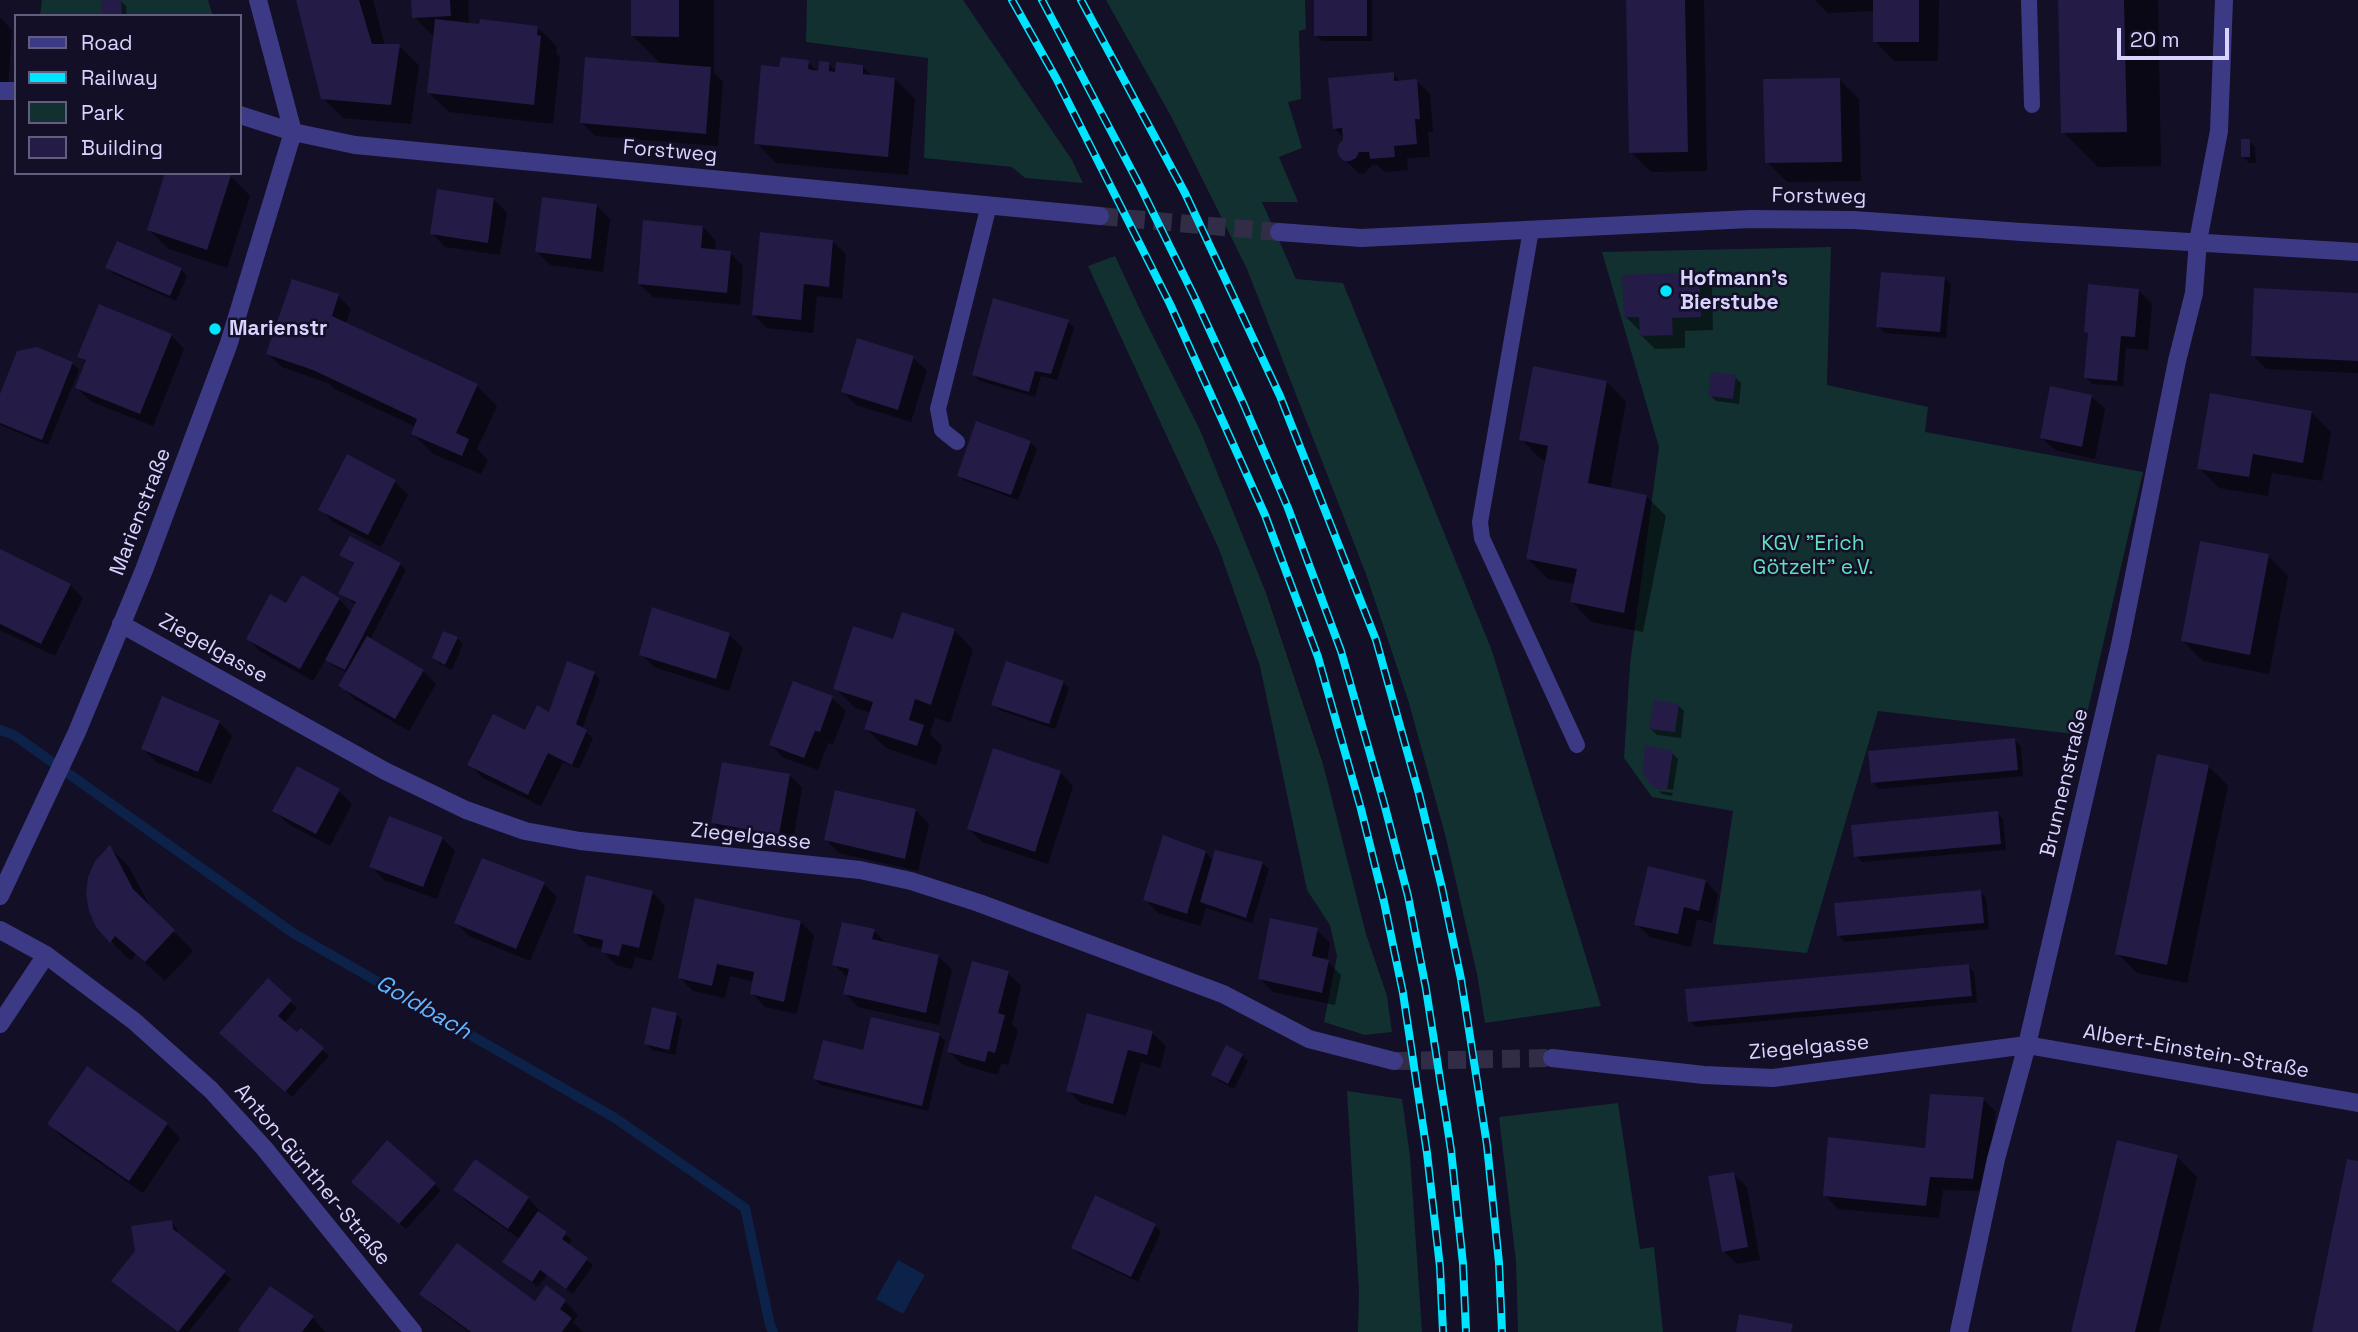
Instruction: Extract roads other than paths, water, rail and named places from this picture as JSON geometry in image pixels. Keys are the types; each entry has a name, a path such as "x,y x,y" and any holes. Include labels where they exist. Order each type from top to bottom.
{"street":[{"path":"258,0 293,132"},
{"name":"Brunnenstraße","path":"1959,1332 1996,1159 2027,1045 2120,645 2177,361 2194,293 2198,241 2219,131 2224,0"},
{"name":"Forstweg","path":"242,116 293,132 355,145 1100,216"},
{"name":"Marienstraße","path":"0,896 77,732 144,570 229,343 293,132"},
{"name":"Forstweg","path":"1279,232 1361,239 1750,219 1854,220 2358,252"},
{"name":"Ziegelgasse","path":"121,624 386,771 466,810 525,831 594,843 860,870 911,881 979,903 1223,993 1309,1039 1394,1061"},
{"name":"Anton-Günther-Straße","path":"0,930 46,955 134,1021 211,1090 264,1148 413,1332"},
{"path":"0,1024 46,955"},
{"name":"Ziegelgasse","path":"1552,1058 1704,1075 1773,1078 2027,1045"},
{"name":"Albert-Einstein-Straße","path":"2027,1045 2358,1103"}],"lane":[{"path":"2029,0 2032,106"},
{"path":"957,442 942,430 937,409 989,205"},
{"path":"1531,230 1480,522 1482,538 1577,745"}],"water":[{"path":"898,1260 925,1275 903,1314 876,1299"}],"waterway":[{"name":"Goldbach","path":"0,730 14,735 293,933 615,1118 745,1208 773,1332"}],"tunnel":[{"path":"1100,216 1279,232"},
{"path":"1394,1061 1552,1058"}],"railway":[{"path":"1012,0 1056,78 1170,304 1265,515 1318,657 1361,809 1403,993 1427,1153 1440,1267 1443,1332"},
{"path":"1042,0 1141,188 1194,296 1288,508 1341,651 1408,896 1426,989 1451,1150 1463,1264 1466,1332"},
{"path":"1081,0 1185,193 1280,396 1376,640 1419,794 1461,979 1487,1145 1499,1263 1502,1332"}],"place":[{"name":"Hofmann's Bierstube","path":"1666,291"},
{"name":"Marienstr","path":"215,329"}],"park label":[{"name":"KGV \"Erich Götzelt\" e.V.","path":"1813,556"}]}
